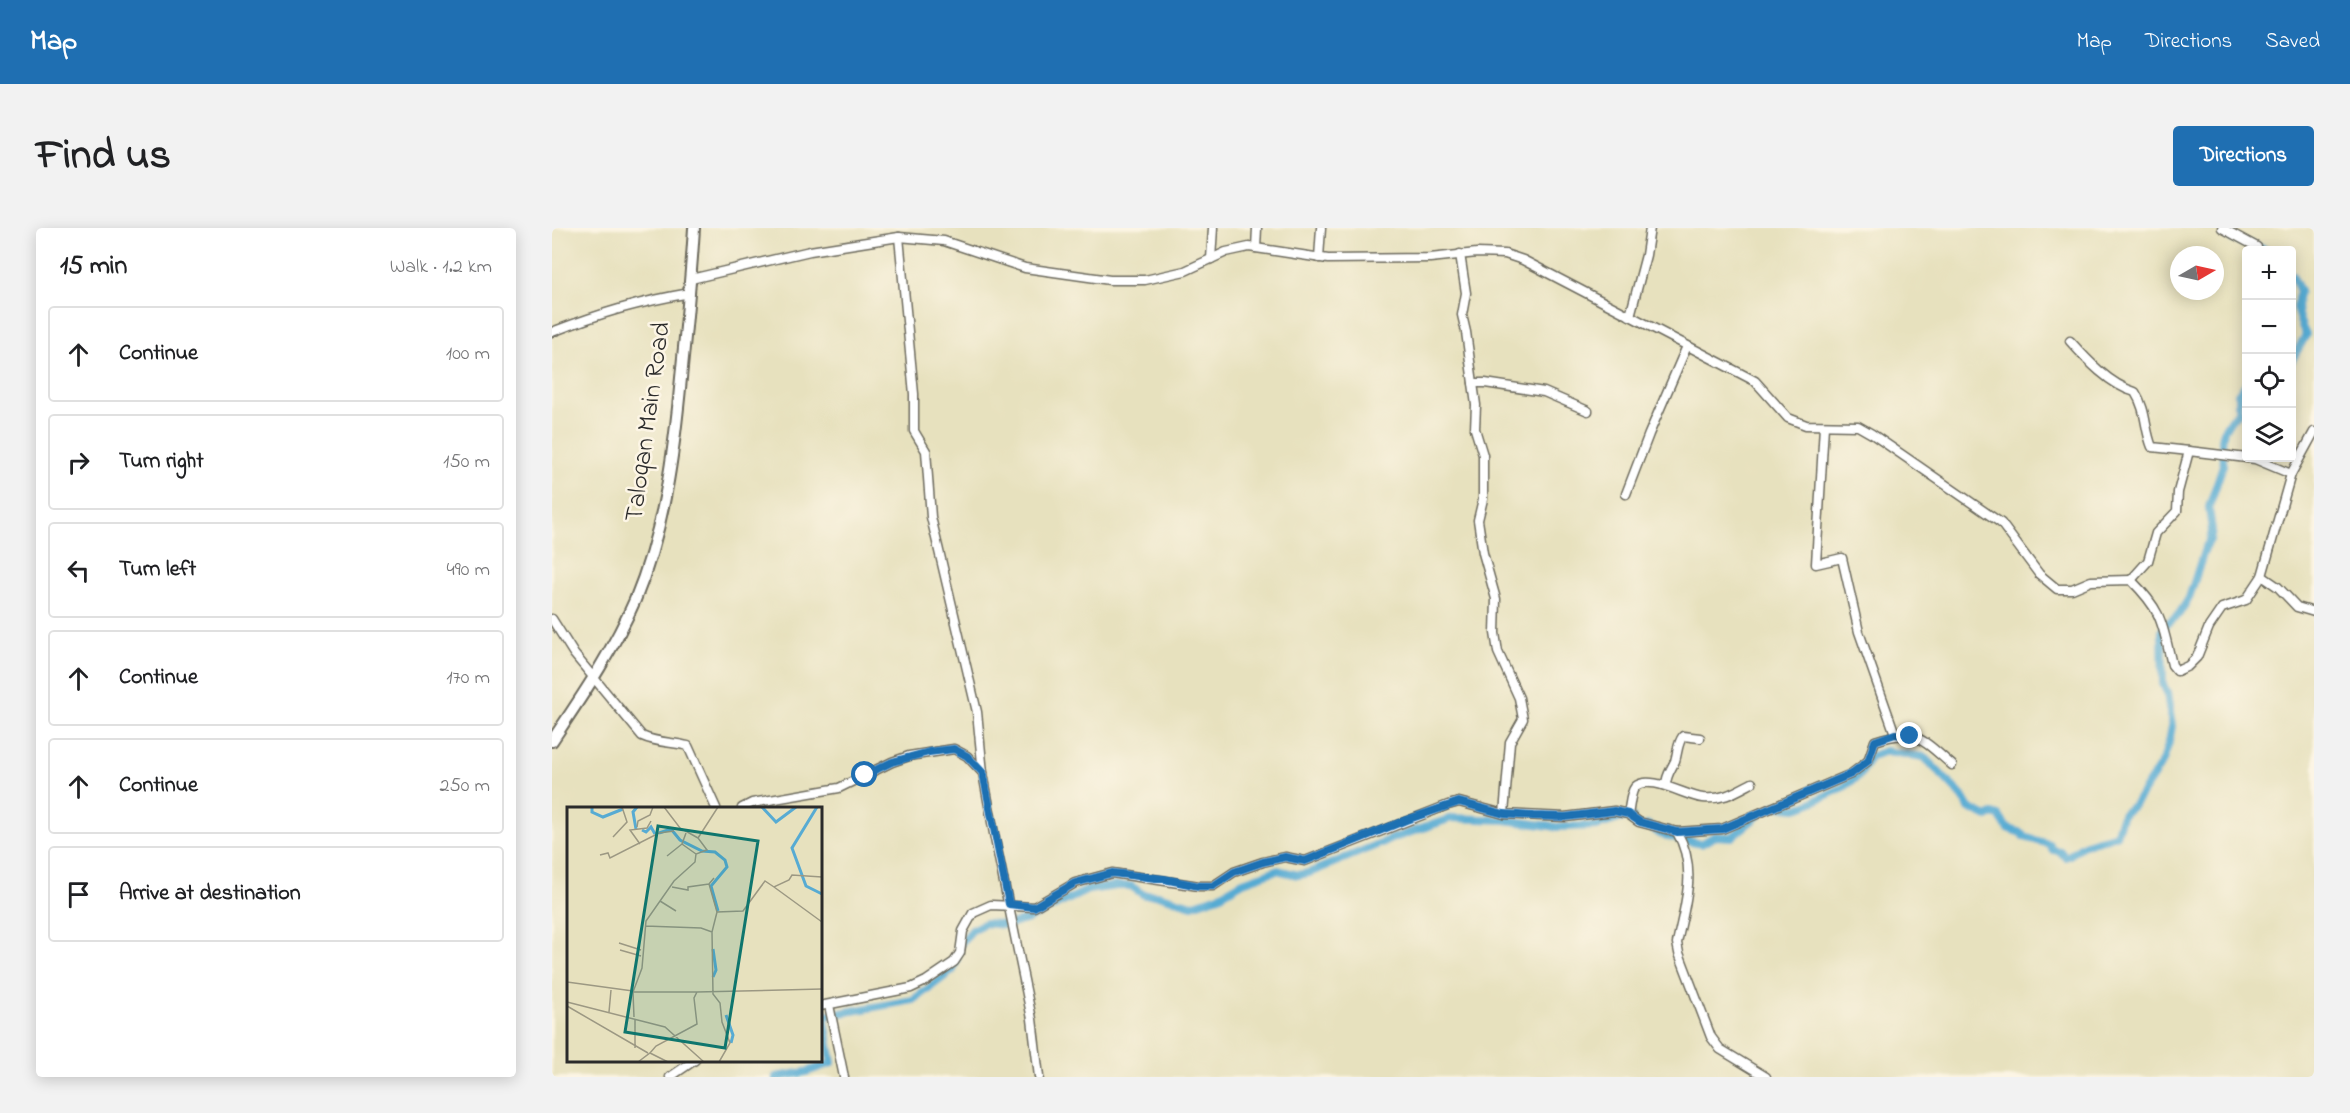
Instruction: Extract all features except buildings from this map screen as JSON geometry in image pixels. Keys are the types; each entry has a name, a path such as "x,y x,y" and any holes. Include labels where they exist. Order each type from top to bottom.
{"main road":[{"name":"Taloqan Main Road","path":"552,741 619,634 636,598 651,552 667,487 676,426 690,293 694,228"}],"street":[{"path":"1211,259 1213,228"},
{"path":"1256,248 1257,228"},
{"path":"1319,258 1321,228"},
{"path":"1630,316 1646,255 1650,228"},
{"path":"2222,228 2255,246"},
{"path":"691,279 810,251 902,234 956,244 1025,268 1110,280 1145,280 1185,271 1226,252 1249,247 1319,258 1430,258 1460,254 1505,254 1523,260 1755,381 1788,418 1806,425 1858,426 2001,523 2039,574 2057,589 2072,589 2091,581 2131,580 2148,561 2156,533 2177,511 2178,492 2189,451"},
{"path":"902,234 914,394 914,431 926,452 931,517 977,712 983,773 1032,1020 1039,1077"},
{"path":"1460,254 1466,293 1462,315 1476,405 1475,429 1482,454 1483,499 1478,525 1496,599 1495,633 1498,652 1519,698 1523,719 1510,742 1504,814"},
{"path":"552,332 616,308 690,293"},
{"path":"2070,341 2105,375 2127,390 2135,392 2146,415 2147,435 2152,447 2255,459 2291,474"},
{"path":"1626,494 1687,346"},
{"path":"1473,383 1544,392 1588,411"},
{"path":"1824,426 1816,564 1842,558 1859,632 1895,734"},
{"path":"2131,580 2152,603 2161,618 2172,665 2178,671 2188,666 2198,657 2208,627 2222,608 2246,600 2262,576 2291,474 2314,432"},
{"path":"2262,576 2278,587 2297,607 2314,612"},
{"path":"552,619 574,654 642,736 657,742 688,746 716,807"},
{"path":"844,1077 825,1006 911,988 926,981 954,962 960,953 963,931 973,913 991,905 1009,904 1034,907 1075,883 1112,873 1213,886 1234,872 1263,862 1285,857 1305,861 1406,820 1459,802 1504,814 1565,817 1614,811 1628,814 1640,822 1677,832 1722,829 1851,774 1868,761 1875,741 1895,734 1923,740 1952,765"},
{"path":"1666,785 1666,777 1675,761 1678,743 1683,736 1701,738"},
{"path":"744,807 752,803 839,788 892,762 929,752 954,749 967,756 983,773"},
{"path":"1628,814 1636,786 1643,784 1666,785 1701,798 1719,798 1729,796 1752,783"},
{"path":"1677,832 1686,847 1690,880 1677,944 1679,953 1711,1037 1720,1049 1766,1077"},
{"path":"670,1077 692,1062"}],"waterway":[{"path":"2233,228 2230,238 2254,246"},
{"path":"2295,354 2306,335 2298,313 2297,303 2300,291 2296,283"},
{"path":"1775,806 1796,808 1844,787 1861,774 1870,757 1885,751 1924,757 1962,796 1969,808 1987,817 1993,814 1999,816 2007,828 2021,833 2024,837 2049,844 2053,850 2060,851 2065,857 2085,845 2116,835 2123,814 2134,805 2163,761 2169,742 2172,726 2167,693 2163,684 2162,631 2164,626 2179,614 2189,598 2205,548 2210,540 2212,531 2209,507 2223,465 2224,430 2238,413 2238,394 2242,389"},
{"path":"1648,825 1660,834 1701,844 1715,836 1732,837 1759,815"},
{"path":"960,944 973,929 985,923 1007,925 1026,920 1088,890 1131,886 1144,895 1158,895 1192,905 1219,896 1243,882 1277,870 1298,875 1309,873 1391,839 1452,818 1505,820 1557,827 1597,826 1628,816 1632,817"},
{"path":"776,1077 806,1072 832,1063 824,1016 913,1000 953,970 957,958"}],"route":[{"path":"865,775 892,762 929,752 954,749 967,756 983,773 1009,904 1034,907 1075,883 1112,873 1213,886 1234,872 1263,862 1285,857 1305,861 1406,820 1459,802 1504,814 1533,816 1565,817 1614,811 1628,814 1640,822 1677,832 1722,829 1851,774 1868,761 1875,741 1895,734 1910,736"}]}
